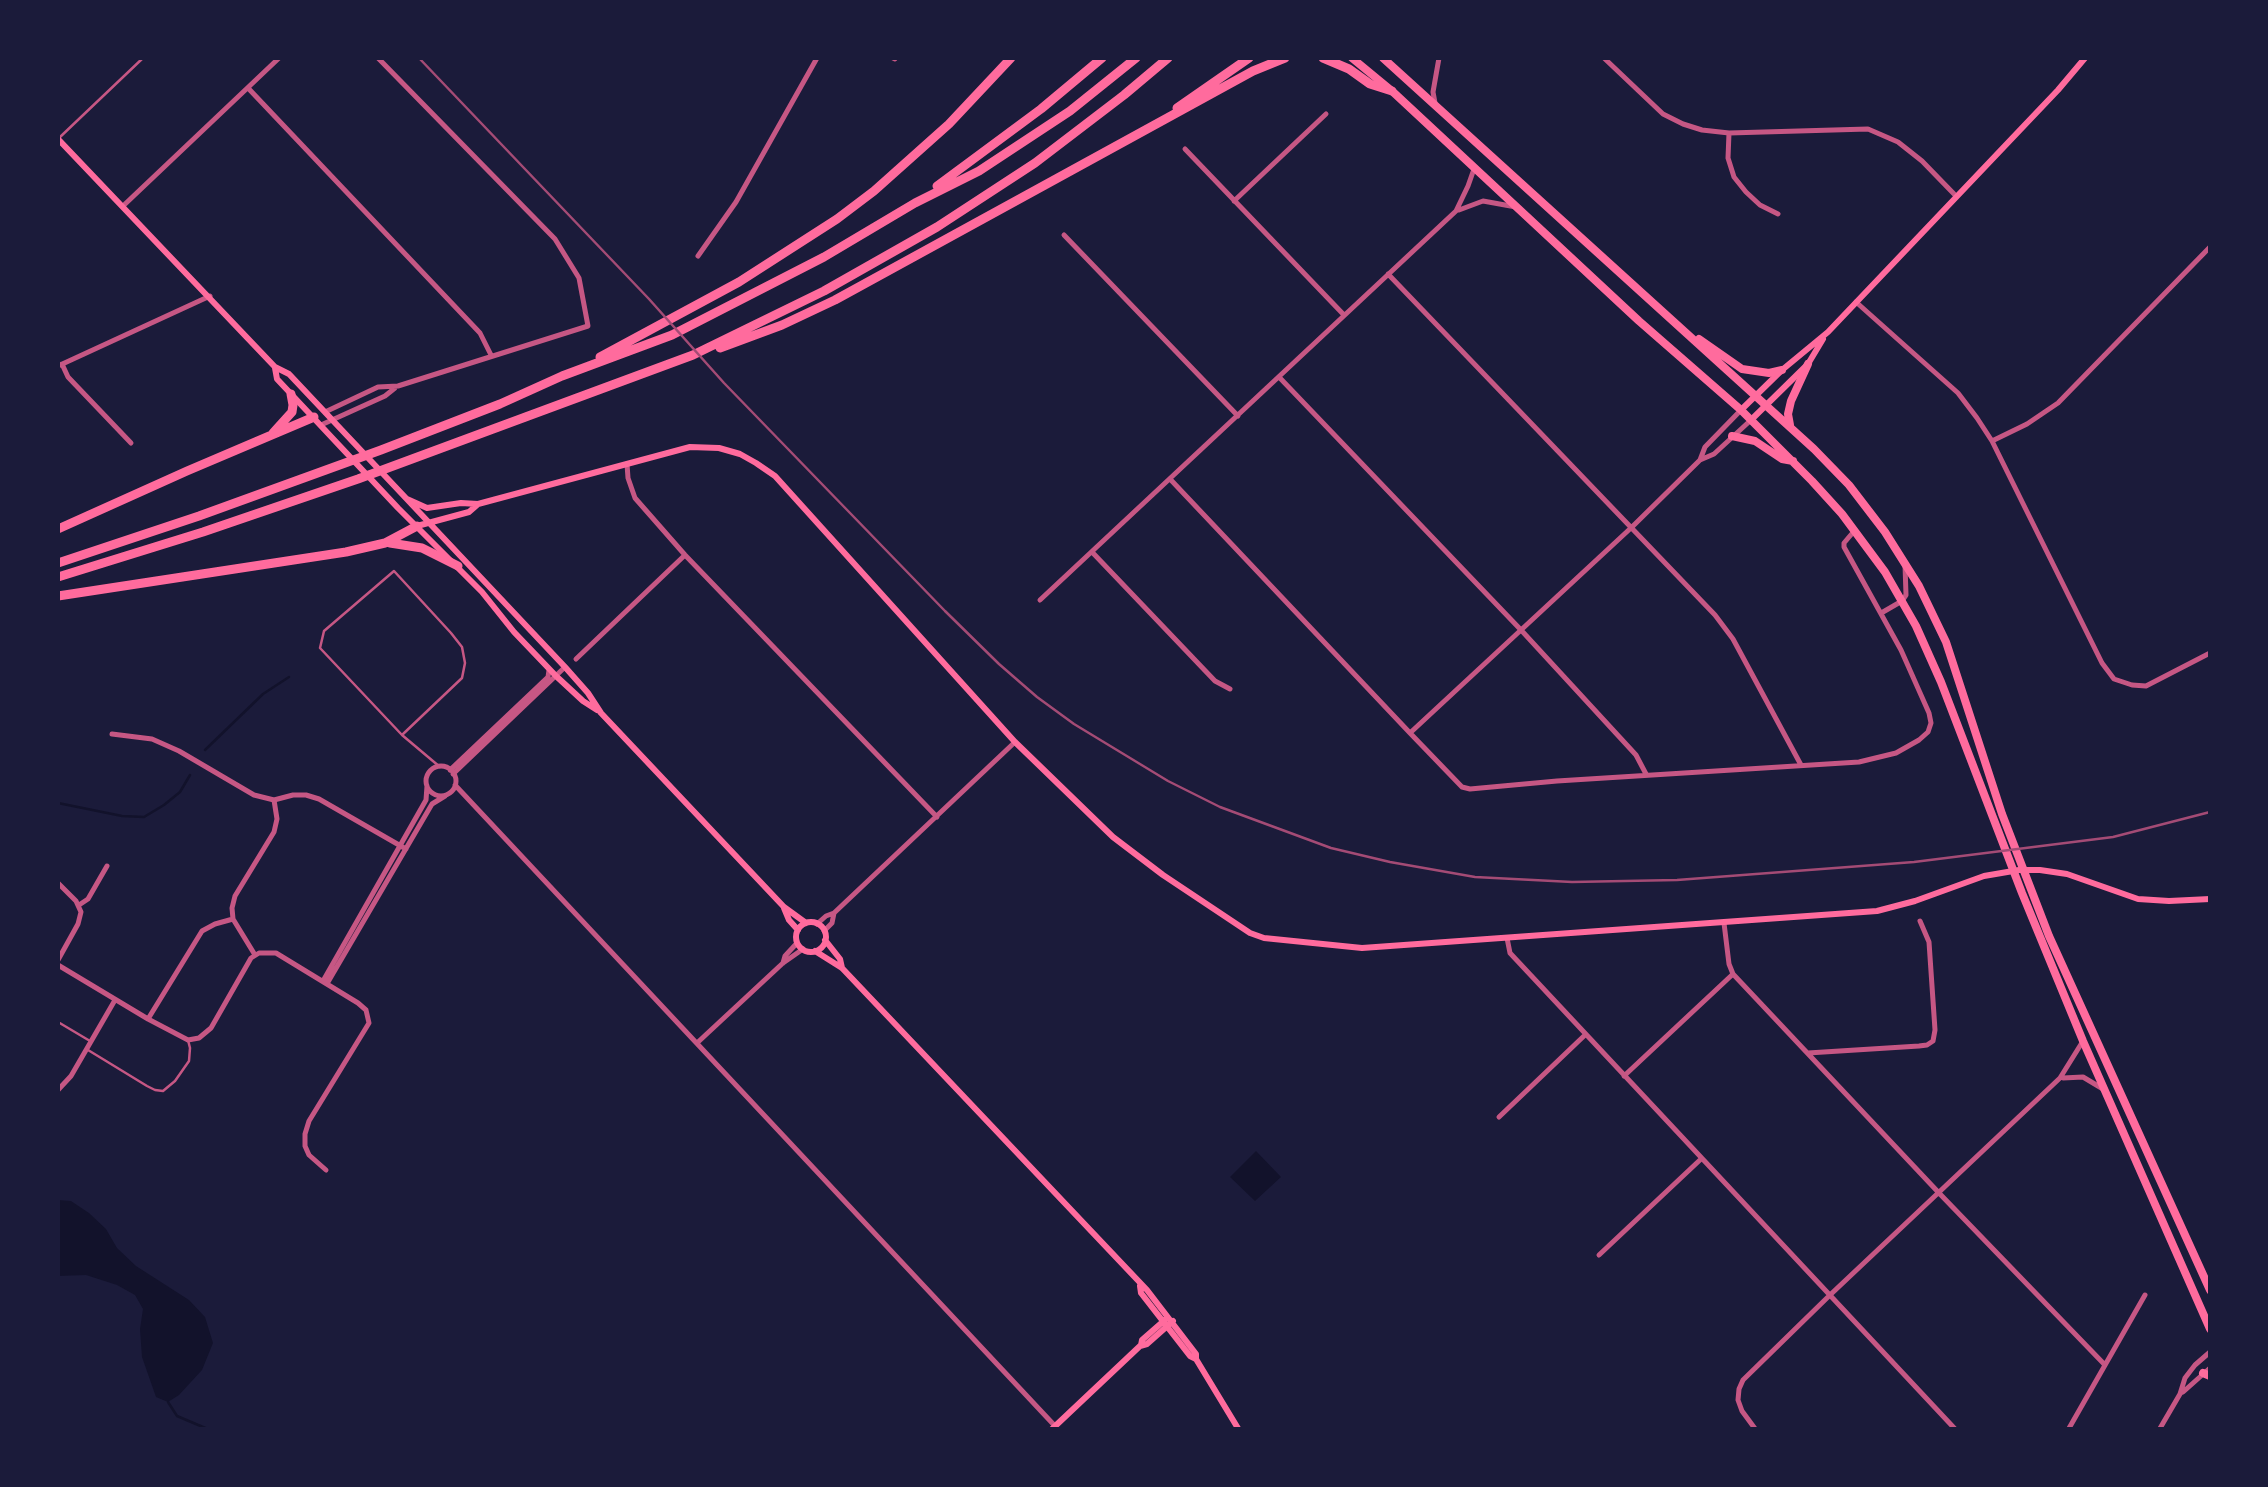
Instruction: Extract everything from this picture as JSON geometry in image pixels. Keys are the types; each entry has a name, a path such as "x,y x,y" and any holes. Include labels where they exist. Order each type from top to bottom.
{"highway":[{"path":"58,562 199,516 500,404 662,325 812,236 874,191 949,124 1011,58"},
{"path":"915,203 1102,58"},
{"path":"562,376 672,336 979,171 1070,110 1136,58"},
{"path":"693,356 859,272 937,227 1050,152 1168,58"},
{"path":"1125,143 1249,58"},
{"path":"58,577 358,480 782,326 928,251 1254,71 1285,58"},
{"path":"1324,58 1370,84 1392,91"},
{"path":"1352,58 1741,410 1855,530 1902,601 1941,682 1997,816 2082,1042 2210,1329"},
{"path":"1383,58 1687,332 1849,485 1905,562 1946,642 1997,816"},
{"path":"1687,332 1742,369 1782,370"},
{"path":"1790,427 1790,401 1808,364"},
{"path":"268,438 292,412 290,394"},
{"path":"58,529 186,471 318,421"},
{"path":"1732,436 1755,441 1792,461"},
{"path":"58,596 346,552 385,543 417,526"},
{"path":"385,543 422,548 458,566"},
{"path":"2026,892 2210,1290"}],"main road":[{"path":"1741,410 1826,334 2085,58"},
{"path":"58,139 275,367 289,374 333,420 784,906 806,923 817,924 842,968"},
{"path":"1751,420 1808,364 1826,334"},
{"path":"275,367 276,379 458,566 514,632 556,676 601,713"},
{"path":"406,500 427,508 478,504 690,446 740,454 775,476 1015,742 1113,837 1163,875 1264,938 1362,948 1877,911 1984,876 2019,870 2067,874 2138,899 2210,899"},
{"path":"417,526 469,512 478,504"},
{"path":"784,906 798,930 800,946 842,968 1148,1290 1196,1354 1238,1430"},
{"path":"798,930 806,923"},
{"path":"815,951 824,936"},
{"path":"1053,1428 1169,1321"}],"street":[{"path":"123,206 279,58"},
{"path":"318,421 325,412 378,387 398,386 588,326 580,278 554,239 378,58"},
{"path":"698,256 736,202 817,58"},
{"path":"1434,102 1439,58"},
{"path":"1604,58 1663,114 1683,124 1729,133 1868,130 1898,142 1955,195"},
{"path":"248,88 480,333 491,355"},
{"path":"1234,201 1326,114"},
{"path":"1729,133 1728,158 1734,178 1760,205 1778,214"},
{"path":"1185,149 1344,315"},
{"path":"1040,600 1456,211 1474,168"},
{"path":"1456,211 1483,201 1516,207"},
{"path":"1064,235 1238,416"},
{"path":"1992,441 2058,404 2210,246"},
{"path":"1388,274 1715,615 1733,638 1801,765"},
{"path":"131,444 60,365 210,296"},
{"path":"1856,302 1958,394 1978,418 2102,663 2114,679 2146,686 2210,653"},
{"path":"1279,377 1521,630 1636,755 1647,775"},
{"path":"318,421 333,420 386,396 398,386"},
{"path":"1700,460 1705,447 1741,410"},
{"path":"1410,733 1700,460 1714,454 1751,420"},
{"path":"627,464 635,498 685,555 937,817"},
{"path":"1170,479 1410,733 1462,786 1474,789 1872,761 1919,740 1928,732 1929,712 1882,612 1844,546 1855,530"},
{"path":"1092,552 1215,681 1230,689"},
{"path":"576,659 685,555"},
{"path":"1882,612 1906,595 1905,562"},
{"path":"452,772 565,667"},
{"path":"452,772 548,677 549,669"},
{"path":"112,734 152,739 254,795 274,800 293,795 319,799 403,848"},
{"path":"817,924 834,914 1015,742"},
{"path":"403,848 426,800 428,774 440,766 452,772"},
{"path":"452,772 455,785 1053,1428"},
{"path":"325,982 432,804 455,785"},
{"path":"427,786 435,795 445,796"},
{"path":"254,955 233,919 232,908 235,896 274,832 278,819 274,800"},
{"path":"79,906 107,866"},
{"path":"58,884 81,912 58,962 188,1040 199,1038 212,1028 254,955 268,951 366,1010 369,1023 305,1134 309,1155 326,1170"},
{"path":"824,936 834,914"},
{"path":"148,1019 202,931 233,919"},
{"path":"1808,1053 1919,1046 1933,1041 1929,942 1920,920"},
{"path":"1724,924 1733,974 2105,1364"},
{"path":"1506,938 1510,954 1956,1430"},
{"path":"696,1044 800,946"},
{"path":"1624,1076 1733,974"},
{"path":"58,1090 68,1081 116,1000"},
{"path":"1500,1117 1585,1035"},
{"path":"1756,1430 1738,1400 1738,1389 1750,1373 2060,1078 2082,1042"},
{"path":"2060,1078 2083,1076 2104,1089"},
{"path":"1599,1255 1700,1159"},
{"path":"2068,1430 2146,1294"},
{"path":"2159,1430 2185,1378 2210,1352"},
{"path":"2180,1394 2208,1372"}],"lane":[{"path":"58,139 144,58"},
{"path":"402,735 462,678 465,663 462,647 394,571 324,631 320,648 402,735 413,746 440,766"},
{"path":"58,1022 92,1042"},
{"path":"87,1050 147,1086 163,1090 189,1062 188,1040"}],"shaded area":[{"path":"1256,1151 1281,1177 1255,1201 1230,1177"},
{"path":"58,1200 71,1201 89,1213 136,1266 189,1300 205,1317 213,1343 202,1370 168,1402 156,1397 142,1357 143,1309 135,1295 86,1275 58,1276"}],"waterway":[{"path":"205,750 263,694 289,677"},
{"path":"58,803 144,817 180,792 190,775"},
{"path":"168,1402 177,1416 210,1430"}],"railway":[{"path":"419,58 724,383 999,664 1074,724 1168,781 1220,807 1331,848 1390,862 1475,877 1572,882 1677,880 1914,862 2113,837 2210,812"}]}
